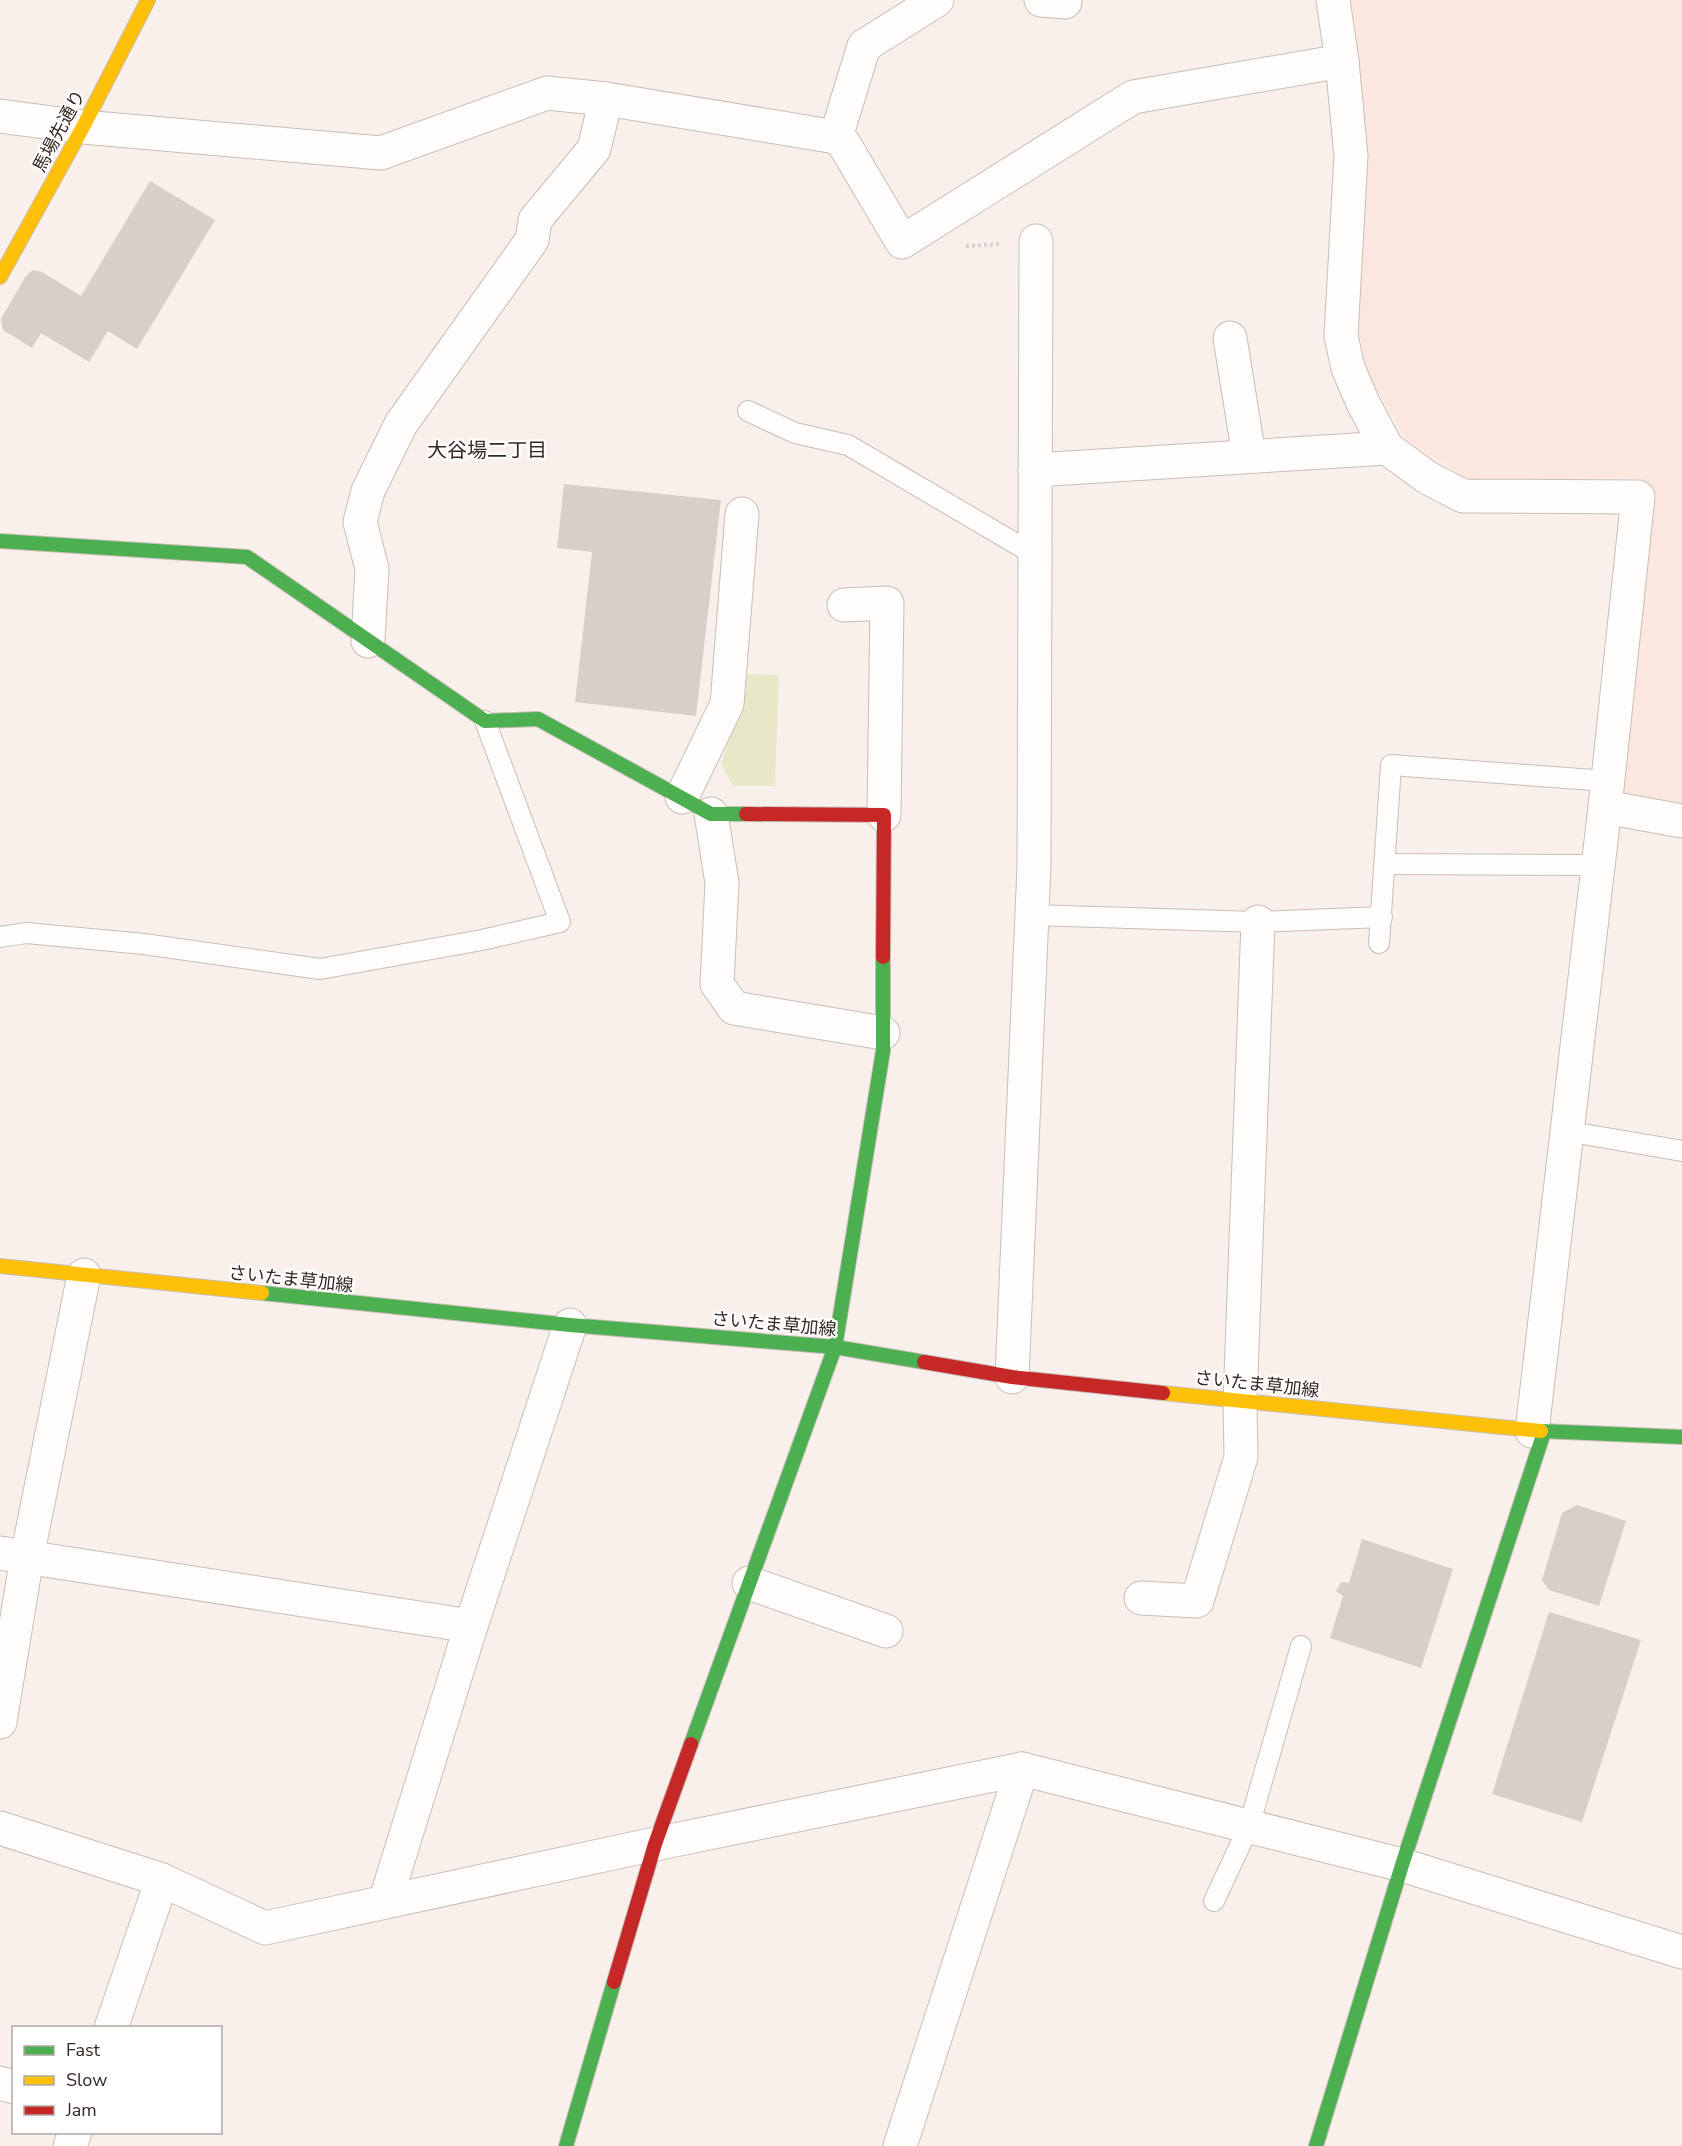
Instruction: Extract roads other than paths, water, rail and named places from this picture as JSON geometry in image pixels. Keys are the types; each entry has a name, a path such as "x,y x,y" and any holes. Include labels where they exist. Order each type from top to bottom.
{"street":[{"name":"馬場先通り","path":"0,277 83,127 148,0"},
{"path":"836,137 864,46 937,0"},
{"path":"1316,2146 1538,1431 1565,1131 1598,865 1638,498 1463,496 1428,478 1387,447 1363,403 1348,368 1341,336 1351,156 1334,0"},
{"path":"0,116 83,127 381,153 547,93 606,99 836,137 844,144 902,242 1132,97 1342,61"},
{"path":"368,641 372,569 360,522 368,491 401,424 532,240 535,220 594,149 606,99"},
{"path":"1012,1377 1034,867 1036,241"},
{"path":"1230,338 1249,456"},
{"path":"1035,470 1387,447"},
{"path":"682,797 728,704 742,514"},
{"path":"0,541 247,557 484,721 538,719 711,814 884,815"},
{"path":"566,2146 656,1844 835,1347 881,1063 883,1033 887,603 844,605"},
{"path":"1606,794 1682,821"},
{"path":"711,814 722,883 717,984 734,1008 883,1033"},
{"path":"1141,1598 1197,1601 1241,1457 1240,1401 1258,922"},
{"name":"さいたま草加線","path":"0,1266 570,1325 835,1347 1012,1377 1240,1401 1538,1431 1682,1437"},
{"path":"0,1722 13,1555 84,1275"},
{"path":"386,1902 471,1626 570,1325"},
{"path":"13,1555 471,1626"},
{"path":"749,1583 886,1631"},
{"path":"0,1828 162,1880 265,1928 656,1844 1022,1769 1402,1865 1682,1952"},
{"path":"900,2146 1022,1769"},
{"path":"112,2026 162,1880"}],"lane":[{"path":"748,411 795,433 848,445 1035,555"},
{"path":"0,937 26,933 144,944 320,969 482,940 560,922 484,721"},
{"path":"1378,943 1382,917 1391,765 1606,794"},
{"path":"1385,864 1598,865"},
{"path":"1032,915 1258,922 1382,917"},
{"path":"1565,1131 1682,1151"},
{"path":"1214,1901 1249,1826 1301,1646"}],"district":[{"name":"大谷場二丁目","path":"487,450"}]}
